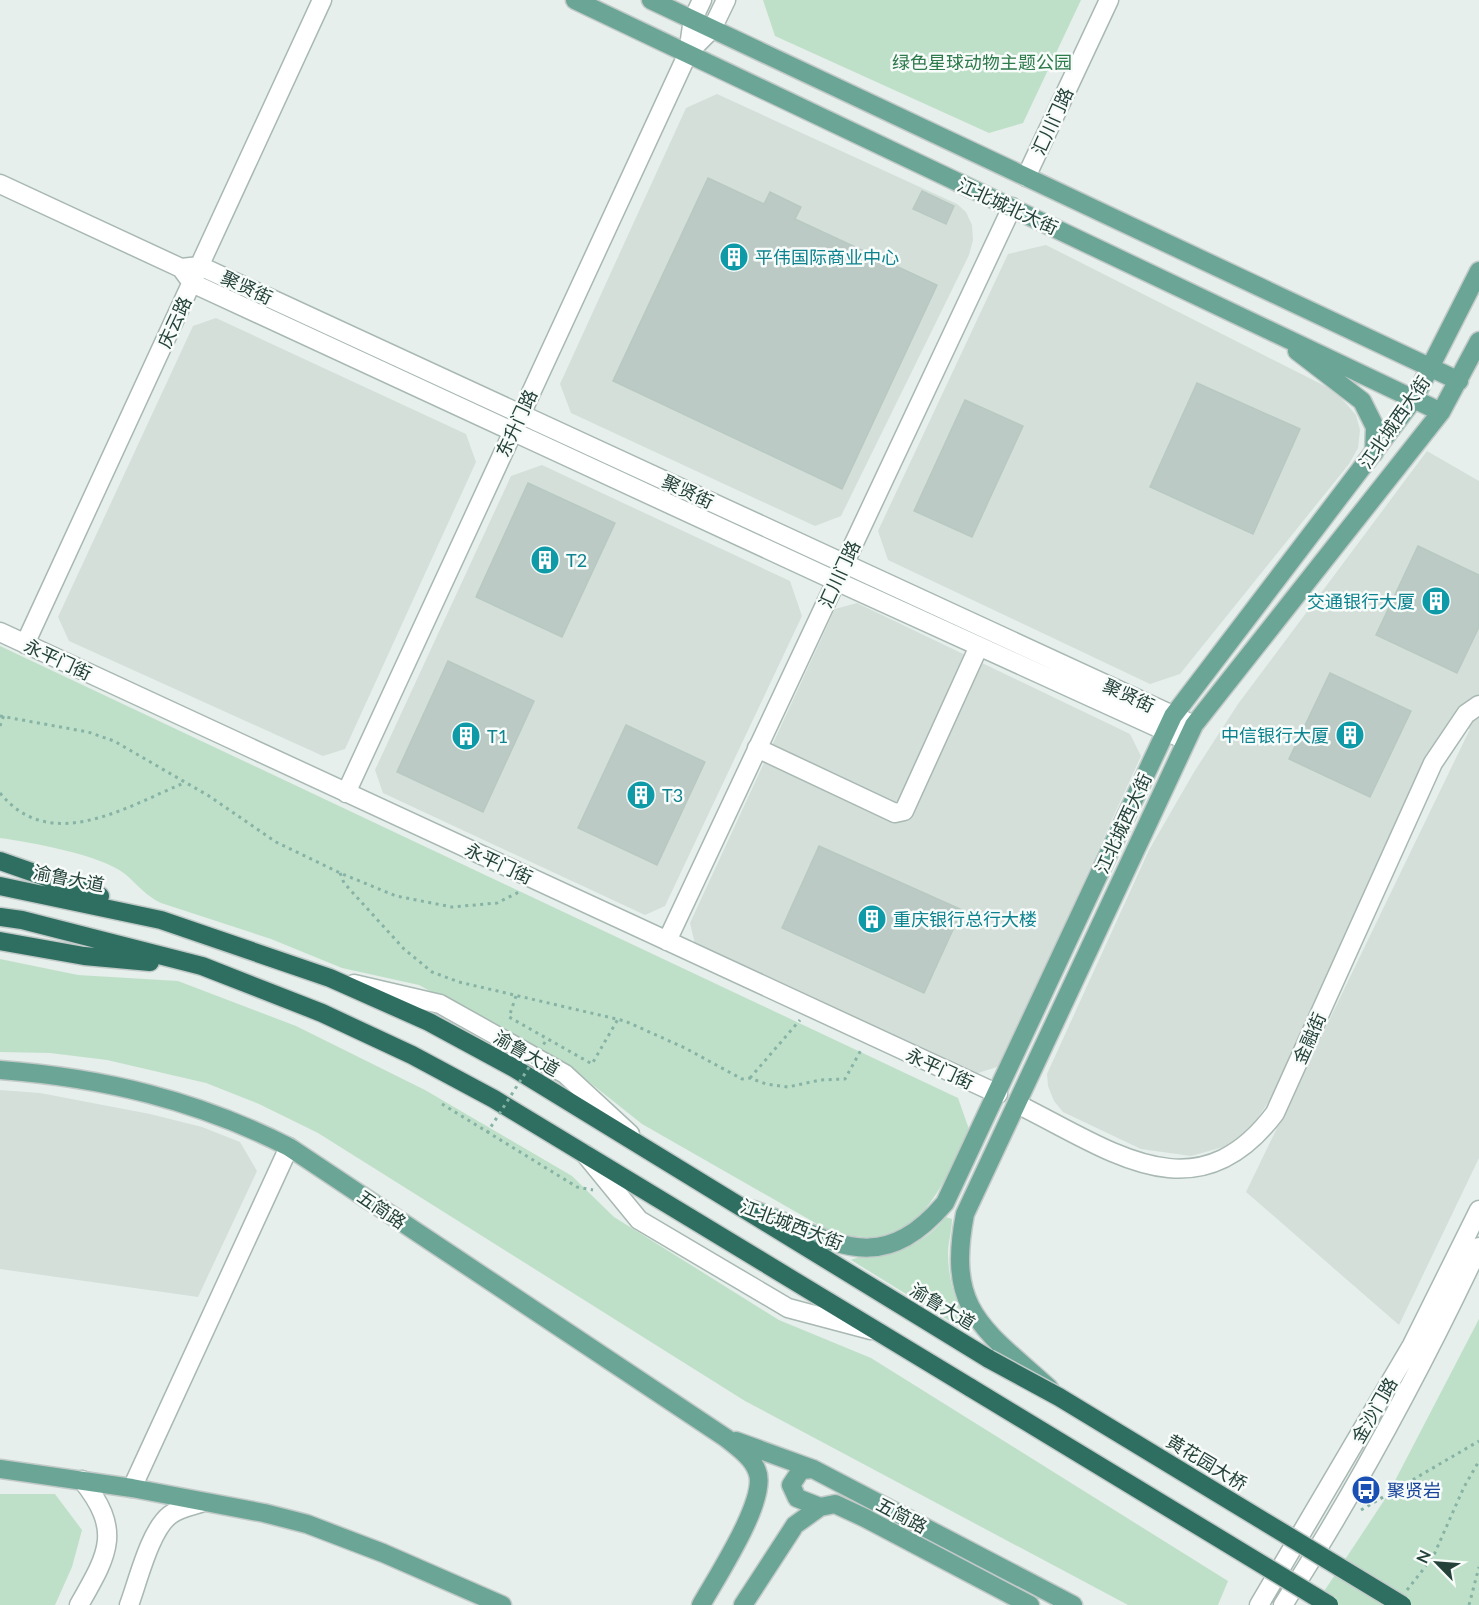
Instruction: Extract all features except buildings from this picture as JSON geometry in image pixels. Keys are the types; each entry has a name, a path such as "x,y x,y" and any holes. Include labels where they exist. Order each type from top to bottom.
{"highway":[{"path":"0,861 41,873 160,920"},
{"name":"渝鲁大道","path":"0,886 160,920 330,978 429,1023 503,1062 989,1359"},
{"path":"0,917 22,920 202,966 322,1013 412,1055 494,1099 1329,1605"},
{"path":"0,941 84,956 202,966"},
{"name":"黄花园大桥","path":"989,1359 1059,1397 1401,1601"}],"main road":[{"name":"江北城北大街","path":"575,0 1441,412"},
{"name":"江北城北大街","path":"651,0 1459,381"},
{"name":"江北城西大街","path":"730,1201 835,1243 860,1250 884,1246 910,1236 930,1221 945,1203 998,1094 1169,723 1414,399 1432,368 1479,271"},
{"path":"1278,334 1362,401 1372,415 1375,427 1374,453"},
{"name":"江北城西大街","path":"1059,1397 976,1318 965,1297 960,1274 959,1248 965,1214 1190,732 1441,412 1479,341"},
{"name":"五简路","path":"0,1070 46,1074 150,1094 203,1108 289,1147 726,1438 751,1460 758,1472 758,1496 701,1605"},
{"name":"五简路","path":"726,1438 813,1469 1073,1605"},
{"path":"0,1469 132,1488 201,1503 264,1513 307,1524 383,1553 502,1605"},
{"path":"813,1469 801,1470 791,1485 797,1498 820,1507"},
{"name":"五简路","path":"820,1507 835,1504 866,1518 1030,1605"},
{"path":"743,1605 795,1526 820,1507"}],"street":[{"name":"庆云路","path":"25,644 322,0"},
{"name":"东升门路","path":"346,793 688,53 693,19 702,0"},
{"name":"东升门路","path":"688,53 712,29 726,0"},
{"name":"汇川门路","path":"1026,177 1109,0"},
{"name":"聚贤街","path":"0,184 181,268 192,283 836,581 979,646 1190,732"},
{"name":"汇川门路","path":"667,941 1012,207"},
{"name":"聚贤街","path":"181,268 200,266 521,413 844,564 1169,723"},
{"name":"永平门街","path":"0,632 998,1094"},
{"path":"757,748 896,813 904,811 979,646"},
{"name":"金融街","path":"1017,1104 1142,1165 1176,1170 1201,1167 1228,1159 1258,1136 1275,1113 1433,763 1466,714 1479,705"},
{"path":"132,1488 289,1147"},
{"path":"584,1153 639,1220 788,1308 883,1333"},
{"name":"金沙门路","path":"1259,1605 1412,1345 1479,1210"},
{"name":"金沙门路","path":"1283,1605 1334,1526 1446,1317 1479,1247"},
{"path":"79,1605 101,1565 107,1542 107,1523 99,1502 82,1480"},
{"path":"129,1605 155,1535 163,1522 179,1509 201,1503"}],"path":[{"path":"0,726 2,715 88,732 114,741 276,842 340,873 396,896 452,907 497,903 539,882"},
{"path":"0,793 11,806 41,822 58,825 82,822 116,811 184,783"},
{"path":"340,873 344,882 404,949 432,972 459,982 618,1019 685,1048 742,1079 750,1078 766,1084 788,1087 820,1080 845,1078 869,1035"},
{"path":"517,996 509,1017 592,1064 618,1019"},
{"path":"750,1078 810,1008"},
{"path":"487,1133 548,1039"},
{"path":"442,1104 577,1187 616,1194"},
{"path":"1334,1526 1479,1441"},
{"path":"1401,1601 1433,1557 1464,1487 1479,1461"},
{"path":"1469,1605 1479,1567"}],"shaded area":[{"path":"717,94 957,204 966,212 972,225 973,240 969,255 841,516 815,526 571,413 560,384 686,108"},
{"path":"1046,245 1335,391 1356,415 1360,430 1358,448 1349,464 1180,674 1150,684 888,560 878,531 1008,254"},
{"path":"216,318 466,434 476,462 345,749 323,756 69,641 58,617 193,326"},
{"path":"1427,451 1479,481 1479,1158 1399,1325 1246,1192 1470,729 1450,721 1270,1100 1250,1129 1234,1144 1191,1156 1141,1149 1063,1112 1054,1101 1048,1086 1047,1074 1149,850 1194,772 1238,704"},
{"path":"542,465 790,581 802,616 665,906 645,915 383,793 375,770 511,476"},
{"path":"857,603 1130,734 1141,756 1000,1066 972,1075 695,944 690,923 835,609"},
{"path":"0,1090 40,1093 150,1114 202,1127 240,1142 257,1171 198,1297 0,1269"}],"green space":[{"name":"绿色星球动物主题公园","path":"763,0 1081,0 1023,123 989,133 775,36"},
{"path":"0,646 958,1098 970,1132 945,1180 932,1201 917,1218 900,1230 880,1236 855,1236 824,1228 642,1124 574,1070 419,985 342,968 271,939 161,903 146,894 114,867 83,855 0,838"},
{"path":"0,959 78,975 178,981 296,1026 425,1090 572,1176 614,1217 779,1320 871,1358 1228,1581 1218,1605 1128,1605 745,1401 318,1133 259,1104 206,1083 107,1060 50,1053 0,1052"},
{"path":"946,1217 952,1219 948,1249 949,1273 957,1301 970,1327 966,1331 851,1260 888,1254 916,1243"},
{"path":"1479,1319 1479,1605 1315,1605 1387,1496"},
{"path":"0,1494 55,1494 82,1530 72,1567 55,1605 0,1605"}],"place":[{"name":"平伟国际商业中心","path":"734,257"},
{"name":"T2","path":"545,560"},
{"name":"交通银行大厦","path":"1436,601"},
{"name":"中信银行大厦","path":"1350,735"},
{"name":"T1","path":"466,736"},
{"name":"T3","path":"641,795"},
{"name":"重庆银行总行大楼","path":"872,919"},
{"name":"聚贤岩","path":"1366,1490"}]}
